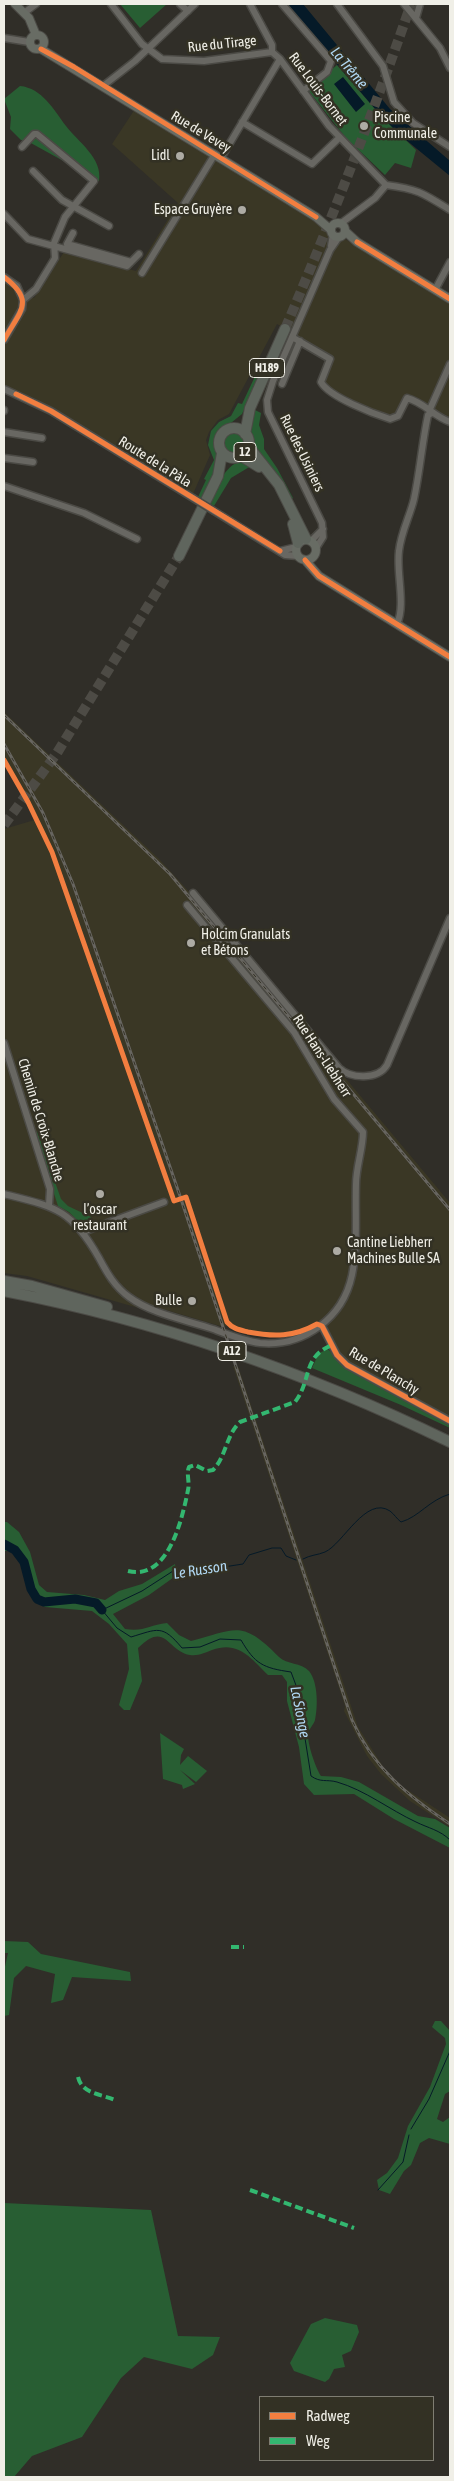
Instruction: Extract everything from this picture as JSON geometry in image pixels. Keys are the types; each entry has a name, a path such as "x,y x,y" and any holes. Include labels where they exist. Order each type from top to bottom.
{"highway":[{"name":"H189","path":"250,408 285,328"},
{"path":"235,428 250,408"},
{"path":"245,434 250,408"},
{"name":"12","path":"235,428 245,434 248,446 280,485 303,542 275,486 257,464 222,453 219,445 220,437 225,431 235,428"},
{"name":"12","path":"237,457 248,446"},
{"path":"179,556 218,476 222,453"},
{"path":"218,476 237,457"},
{"path":"4,1281 41,1288 107,1307"},
{"name":"A12","path":"4,1285 107,1307 194,1332 291,1365 370,1397 450,1434"},
{"name":"A12","path":"4,1291 118,1317 233,1352 336,1390 450,1442"}],"main road":[{"path":"15,4 32,22 36,35 43,38 42,46 33,49 29,42 36,35"},
{"name":"Rue de Vevey","path":"42,46 450,299"},
{"name":"12","path":"301,558 303,542 316,548"},
{"path":"316,548 314,557 324,578"},
{"path":"301,558 314,557"},
{"name":"Route de la Pâla","path":"301,558 315,573 450,657"}],"street":[{"path":"24,13 36,4"},
{"path":"112,4 148,49"},
{"path":"180,4 188,11"},
{"path":"104,86 148,49 194,4"},
{"path":"250,4 272,45 272,52"},
{"path":"282,4 330,61 327,72 303,91"},
{"path":"337,4 384,66 394,102 413,123 450,147"},
{"path":"404,4 440,48 450,68"},
{"path":"416,18 420,4"},
{"path":"4,38 29,42"},
{"name":"Rue du Tirage","path":"148,49 162,59 185,62 204,62 272,52"},
{"name":"Rue Louis-Bornet","path":"272,52 280,59 339,138 386,185"},
{"path":"142,273 242,122 280,59"},
{"path":"242,122 312,164 339,138"},
{"path":"22,147 33,134 37,134 93,179 94,184 65,217 54,246 56,258 36,289 23,300"},
{"path":"33,171 62,200 109,226"},
{"path":"338,231 375,198 386,185 410,187 421,191 450,210"},
{"path":"4,214 28,239 70,248 127,266 139,254"},
{"name":"Rue des Usiniers","path":"323,529 318,514 272,422 267,408 270,389 338,231"},
{"path":"70,248 67,244 74,233"},
{"path":"434,290 450,262"},
{"path":"4,277 17,286 23,300 22,309 4,340"},
{"path":"292,337 330,359 321,382 342,398 390,419 398,416 407,398 450,422"},
{"path":"282,384 300,342"},
{"path":"397,624 400,614 398,568 400,539 414,501 428,415 450,364"},
{"name":"Route de la Pâla","path":"4,390 51,411 280,551 292,557 301,558"},
{"path":"4,432 42,438"},
{"path":"4,458 33,462"},
{"path":"4,486 84,513 137,539"},
{"path":"280,551 303,542 323,529"},
{"path":"316,548 323,537 323,529"},
{"name":"Rue Hans-Liebherr","path":"193,893 339,1068 347,1073 368,1076 378,1075 387,1065 450,918"},
{"name":"Rue Hans-Liebherr","path":"187,905 294,1032 332,1097 363,1132 356,1181 352,1274 341,1304 322,1326"},
{"name":"Chemin de Croix-Blanche","path":"4,1043 50,1189 48,1205"},
{"path":"4,1194 48,1205 68,1217 84,1232 117,1286 130,1297 152,1309 240,1338 262,1343 292,1340 322,1326"},
{"path":"84,1232 164,1202"},
{"name":"Rue de Planchy","path":"322,1326 338,1355 347,1365 450,1421"}],"shaded area":[{"path":"135,109 450,304 450,419 409,401 395,420 342,400 319,378 326,359 287,337 290,331 277,324 229,414 218,420 209,432 206,440 210,455 193,494 54,409 4,386 4,277 20,291 34,298 64,252 136,271 178,203 112,144"},
{"path":"4,712 159,859 192,895 450,1203 450,1421 344,1363 320,1322 295,1332 266,1334 233,1326 220,1326 153,1306 149,1311 27,1276 4,1273 4,829 38,819 4,756"},
{"path":"233,1366 239,1368 358,1727 384,1768 403,1787 450,1818 450,1827 410,1801 381,1774 367,1756 344,1711 345,1706"}],"green space":[{"path":"120,4 167,4 140,28"},
{"name":"Piscine Communale","path":"337,65 382,117 416,150 411,168 395,163 385,175 346,138 308,90"},
{"path":"20,86 41,95 89,151 97,165 99,181 85,178 67,163 29,142 21,140 10,129 11,117 4,99"},
{"path":"258,370 262,371 242,414 216,435 214,442 218,464 203,500 198,497 206,480 204,479 214,460 208,445 211,431 219,422 231,416 238,403 242,404"},
{"path":"253,409 261,413 259,425 264,439 264,449 277,468 293,498 290,500 253,446 249,431"},
{"path":"233,431 241,435 245,443 241,451 233,455 225,451 221,443 225,435"},
{"path":"241,461 251,466 231,478 214,506 210,504 225,473"},
{"path":"37,1131 61,1199 68,1206 91,1217 91,1225 83,1226 69,1212 58,1206 35,1134"},
{"path":"328,1349 343,1366 396,1393 422,1410 450,1423 450,1428 401,1405 312,1368 319,1353"},
{"path":"4,1522 7,1522 19,1532 30,1552 39,1585 47,1592 84,1595 105,1600 119,1591 142,1584 175,1564 177,1575 149,1595 113,1614 125,1629 142,1629 167,1623 179,1635 191,1641 238,1630 256,1637 282,1660 306,1668 314,1681 317,1701 315,1720 308,1733 308,1737 312,1756 321,1776 341,1777 359,1782 418,1816 435,1819 450,1828 450,1848 394,1819 354,1794 314,1795 304,1784 299,1747 287,1701 287,1682 282,1675 268,1675 250,1657 237,1649 221,1648 199,1655 190,1655 182,1652 161,1637 147,1640 138,1648 142,1681 130,1710 124,1710 119,1705 129,1669 127,1644 109,1624 92,1611 45,1607 35,1601 21,1558 10,1551 4,1551"},
{"path":"160,1733 184,1749 180,1765 188,1756 207,1771 196,1782 180,1770 195,1784 183,1789 182,1785 163,1779"},
{"path":"4,1941 28,1942 41,1954 130,1972 131,1981 72,1977 63,2000 51,2003 55,1974 26,1966 14,1978 9,2015 4,2016 4,1971 8,1953 4,1953"},
{"path":"435,2021 441,2021 450,2031 450,2091 445,2094 437,2119 443,2122 450,2117 450,2144 429,2138 420,2143 411,2165 404,2171 390,2194 379,2190 377,2180 387,2173 398,2158 408,2126 430,2087 446,2044 445,2038 432,2027"},
{"path":"4,2203 151,2210 178,2336 220,2337 213,2355 192,2369 144,2357 121,2378 82,2437 32,2456 14,2477 4,2477"},
{"path":"325,2318 357,2325 359,2332 351,2351 342,2355 345,2367 334,2369 329,2379 325,2382 294,2371 290,2363 311,2324"}],"water":[{"name":"La Trême","path":"285,4 303,4 390,109 450,161 450,176 400,135 382,117"},
{"path":"343,77 365,104 356,112 334,84"}],"waterway":[{"name":"Le Russon","path":"303,1559 325,1552 355,1522 372,1510 381,1508 390,1511 401,1522 436,1500 450,1494"},
{"name":"La Sionge","path":"4,1544 15,1550 24,1562 31,1589 37,1599 44,1602 75,1599 96,1603 102,1610"},
{"name":"La Sionge","path":"296,1560 286,1556 281,1548 272,1548 249,1555 243,1564 204,1570 173,1571 142,1591 102,1610 117,1628 131,1637 159,1630 169,1635 182,1648 200,1647 220,1639 241,1640 251,1655 261,1664 273,1669 291,1672 297,1688 311,1776 321,1780 337,1782 358,1790 406,1817 438,1831 450,1840"},
{"path":"411,2129 429,2099 450,2051"},
{"path":"378,2190 403,2162 409,2135"}],"tunnel":[{"path":"285,329 351,167 411,4"},
{"path":"4,825 57,753 179,556"}],"railway":[{"path":"4,715 170,874 450,1210"},
{"path":"4,744 43,813 73,884 180,1196 352,1720 370,1753 393,1780 420,1803 450,1824"}],"marked path":[{"path":"128,1571 142,1572 153,1567 163,1558 171,1546 182,1517 188,1487 189,1467 195,1465 207,1471 213,1470 221,1459 235,1427 240,1422 295,1402 316,1356 322,1350 332,1345"},
{"path":"231,1947 244,1947"},
{"path":"78,2077 80,2083 88,2090 115,2100"},
{"path":"250,2190 354,2228"}],"cycle path":[{"path":"41,49 74,67 316,217"},
{"path":"357,242 450,299"},
{"path":"4,277 14,285 20,293 22,300 19,314 4,340"},
{"path":"16,394 51,411 280,551"},
{"path":"305,560 319,576 450,657"},
{"path":"4,760 28,802 52,852 174,1201 186,1197 227,1322 234,1328 242,1331 275,1335 292,1334 317,1324 322,1326 337,1355 347,1365 450,1421"}],"place":[{"name":"Piscine Communale","path":"364,126"},
{"name":"Lidl","path":"180,156"},
{"name":"Espace Gruyère","path":"242,210"},
{"name":"Holcim Granulats et Bétons","path":"191,943"},
{"name":"l’oscar restaurant","path":"100,1194"},
{"name":"Cantine Liebherr Machines Bulle SA","path":"337,1251"},
{"name":"Bulle","path":"192,1301"}]}
